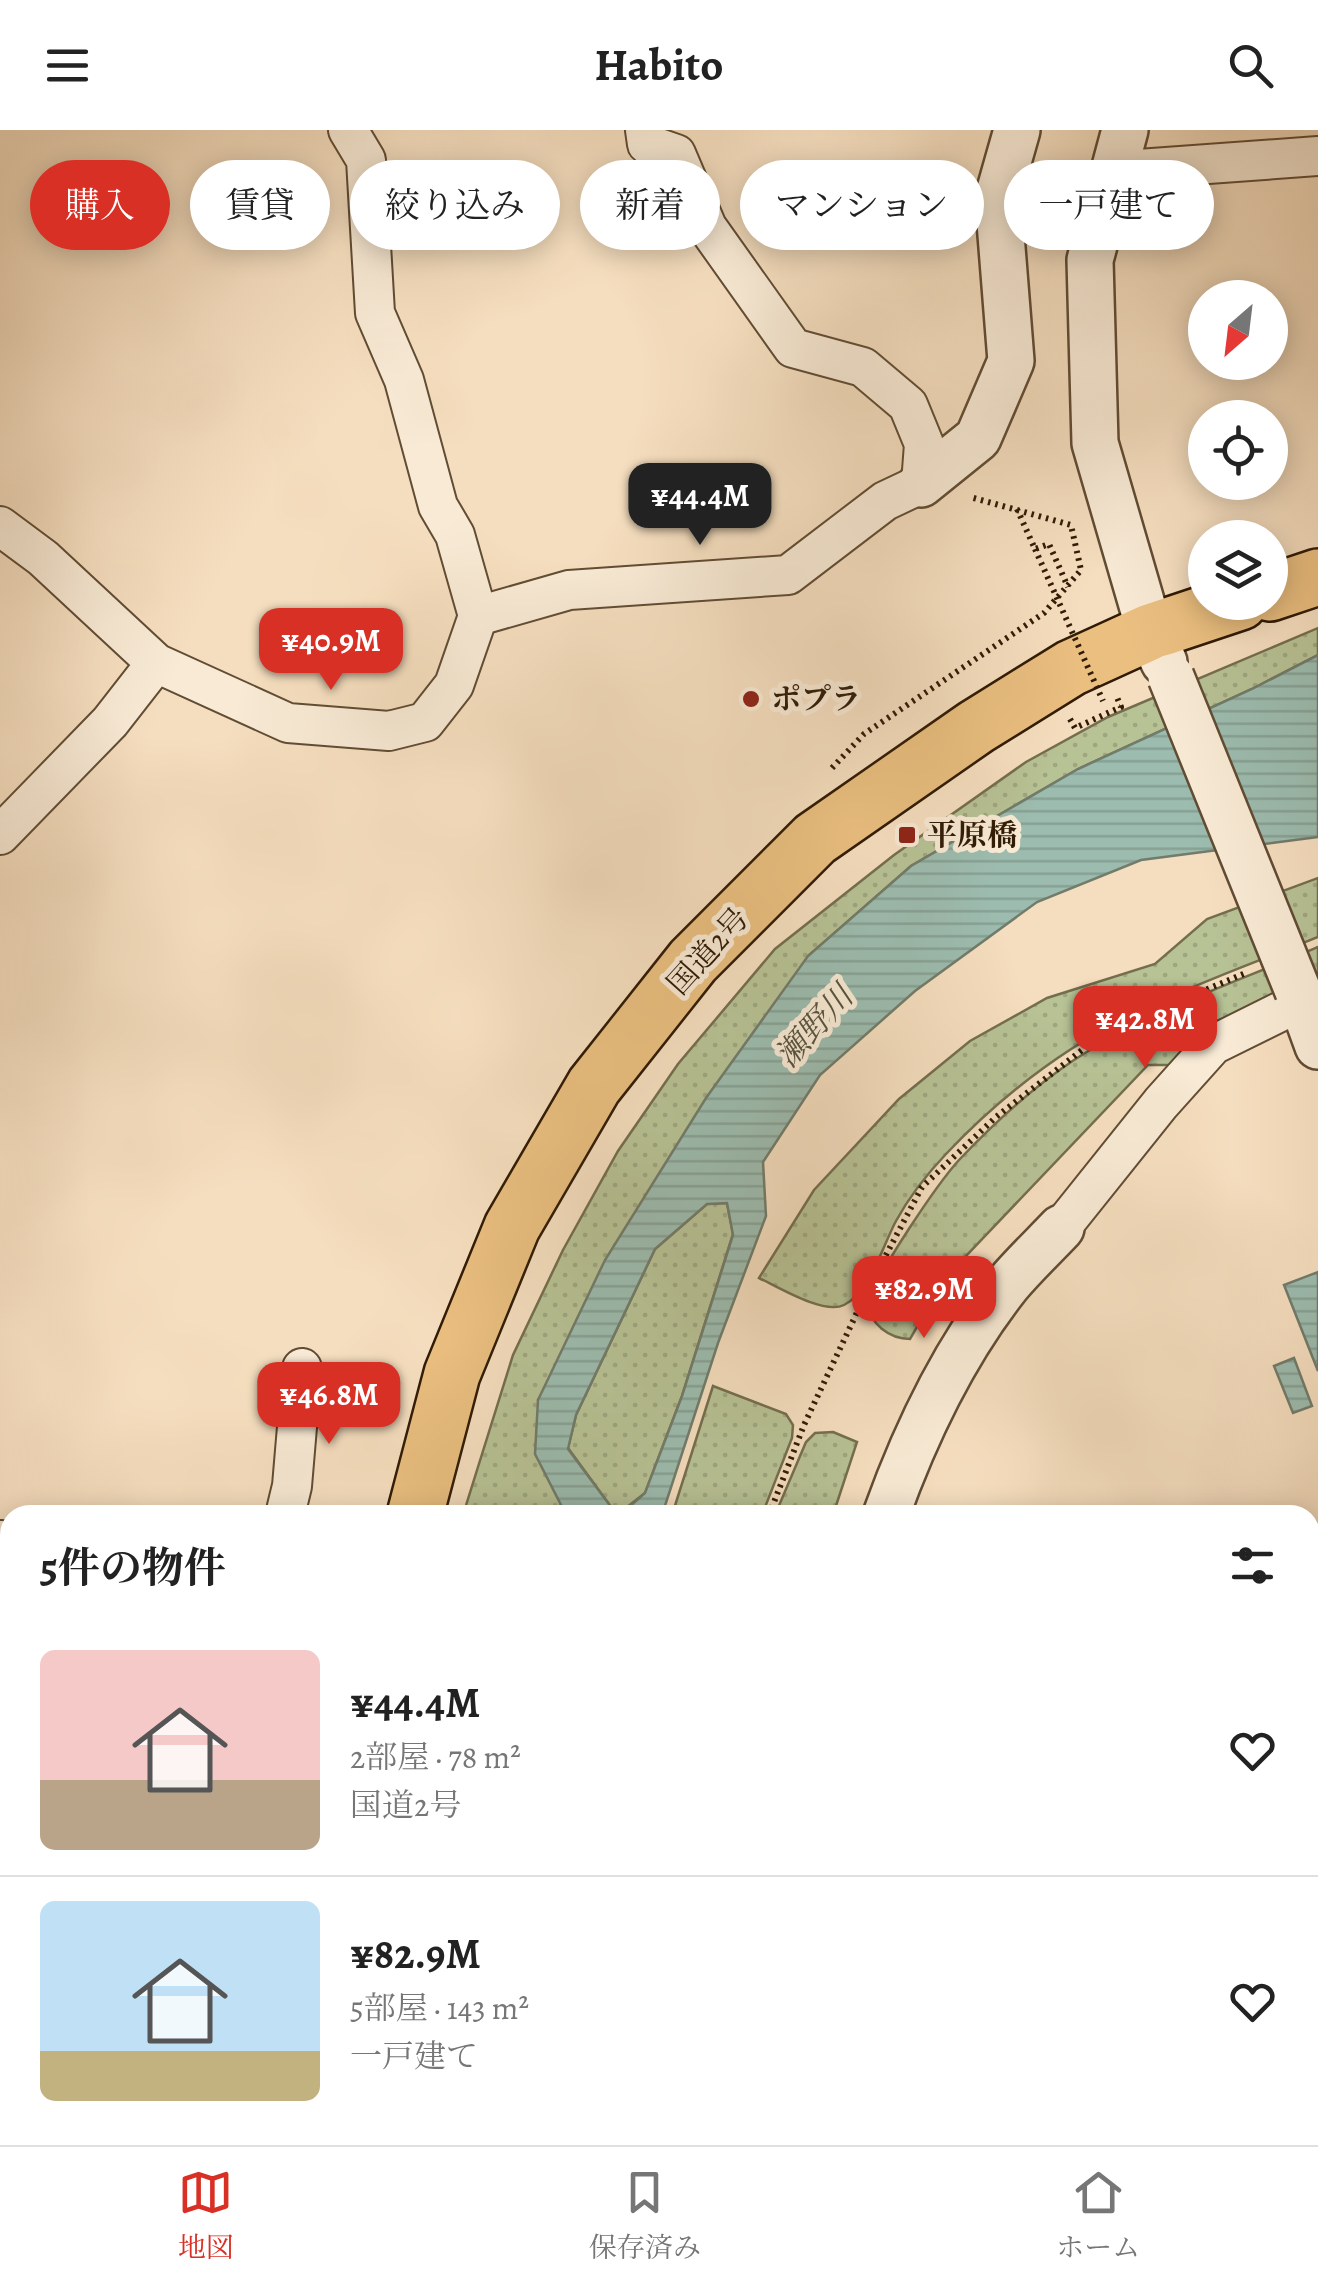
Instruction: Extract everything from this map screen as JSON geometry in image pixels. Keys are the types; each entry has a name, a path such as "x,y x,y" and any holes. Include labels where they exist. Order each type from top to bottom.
{"highway":[{"path":"1288,587 1318,577"},
{"name":"国道2号","path":"417,1505 452,1374 512,1227 594,1086 694,962 815,838 1024,698 1072,668 1161,654 1213,620"}],"street":[{"path":"0,526 44,558 156,662 288,723 389,732 425,722 454,684 478,616 455,535 438,506 404,380 375,313 366,160 348,130"},
{"path":"646,130 647,144 676,154 707,227 794,348 863,367 908,405 924,444 921,484"},
{"path":"478,616 569,590 788,576 886,501 921,484 978,438 1011,360 998,198 1018,130"},
{"path":"1318,156 1118,151 1090,260 1095,443 1161,654 1306,995 1318,1046"},
{"path":"0,835 110,722 156,662"},
{"path":"890,1505 905,1462 956,1360 1008,1285 1061,1228 1162,1102 1214,1045 1306,995"},
{"path":"287,1505 302,1368"}],"path":[{"path":"1016,508 1103,701"},
{"path":"1035,549 1049,544 1068,587"},
{"path":"1074,728 1121,706"},
{"path":"774,1505 812,1408 922,1187 996,1117 1104,1033 1252,970"}],"green space":[{"path":"1318,628 1318,655 1078,769 911,866 808,956 538,1400 561,1505 466,1505 513,1355 563,1250 618,1151 678,1064 775,949 894,855 1026,762 1108,717"},
{"path":"1318,878 1318,937 1180,992 1108,1027 1034,1075 988,1113 912,1195 869,1279 844,1305 825,1306 801,1299 759,1278 814,1190 899,1099 970,1041 1047,998 1155,964 1207,919"},
{"path":"1318,947 1318,979 1172,1065 1148,1065 946,1277 910,1339 888,1333 876,1323 870,1310 874,1289 909,1230 959,1160 1028,1094 1074,1060 1132,1027"},
{"path":"727,1203 733,1234 682,1396 645,1493 630,1505 610,1505 568,1448 576,1415 655,1249 707,1204"},
{"path":"713,1386 786,1414 793,1425 792,1438 766,1505 675,1505"},
{"path":"833,1432 857,1442 836,1505 779,1505 806,1442 815,1433"}],"water":[{"name":"瀬野川","path":"1318,655 1318,837 1141,860 1037,902 915,991 820,1075 763,1162 766,1216 718,1343 665,1505 631,1505 645,1493 682,1396 733,1235 727,1203 707,1204 655,1249 576,1415 568,1449 610,1505 561,1505 535,1454 538,1400 605,1260 706,1098 808,956 911,866 1078,769"},
{"path":"1318,1272 1318,1371 1284,1285"},
{"path":"1294,1358 1312,1406 1293,1413 1274,1366"}],"place":[{"name":"ポプラ","path":"751,699"},
{"name":"平原橋","path":"907,835"}]}
